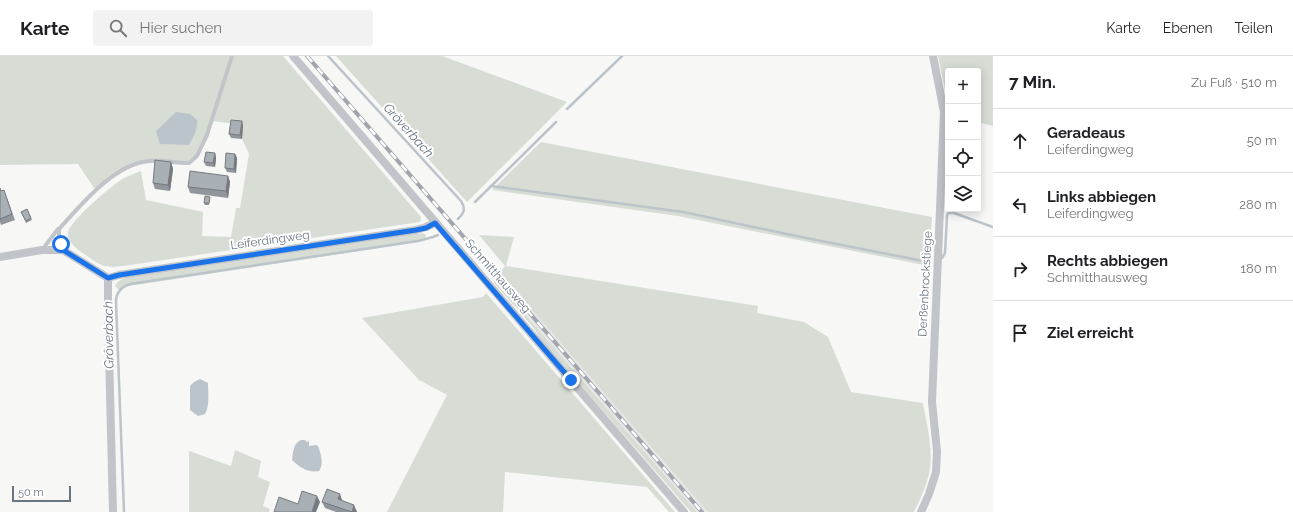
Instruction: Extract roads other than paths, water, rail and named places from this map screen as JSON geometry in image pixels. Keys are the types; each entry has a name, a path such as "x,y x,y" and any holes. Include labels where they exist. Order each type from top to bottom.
{"street":[{"name":"Schmitthausweg","path":"293,56 684,512"},
{"name":"Derßenbrockstiege","path":"921,512 936,472 937,451 932,402 944,112 933,56"},
{"name":"Leiferdingweg","path":"108,278 119,275 416,230 426,228 435,223"},
{"path":"0,257 42,250 63,250 108,278 113,512"}],"lane":[{"path":"42,250 59,229 101,186 116,174 129,167 147,161 189,163 197,156 207,136 232,56"},
{"path":"59,229 59,238 63,250"}],"waterway":[{"name":"Gröverbach","path":"328,56 461,201 464,211 458,219"},
{"name":"Gröverbach","path":"567,109 622,56"},
{"name":"Gröverbach","path":"475,202 556,122"},
{"path":"491,186 683,212 918,260 931,260"},
{"path":"942,258 945,253 948,213 954,213 993,227"},
{"name":"Gröverbach","path":"124,512 116,302 117,295 122,288 130,284 418,241 438,235"}],"railway":[{"path":"307,56 702,512"}]}
